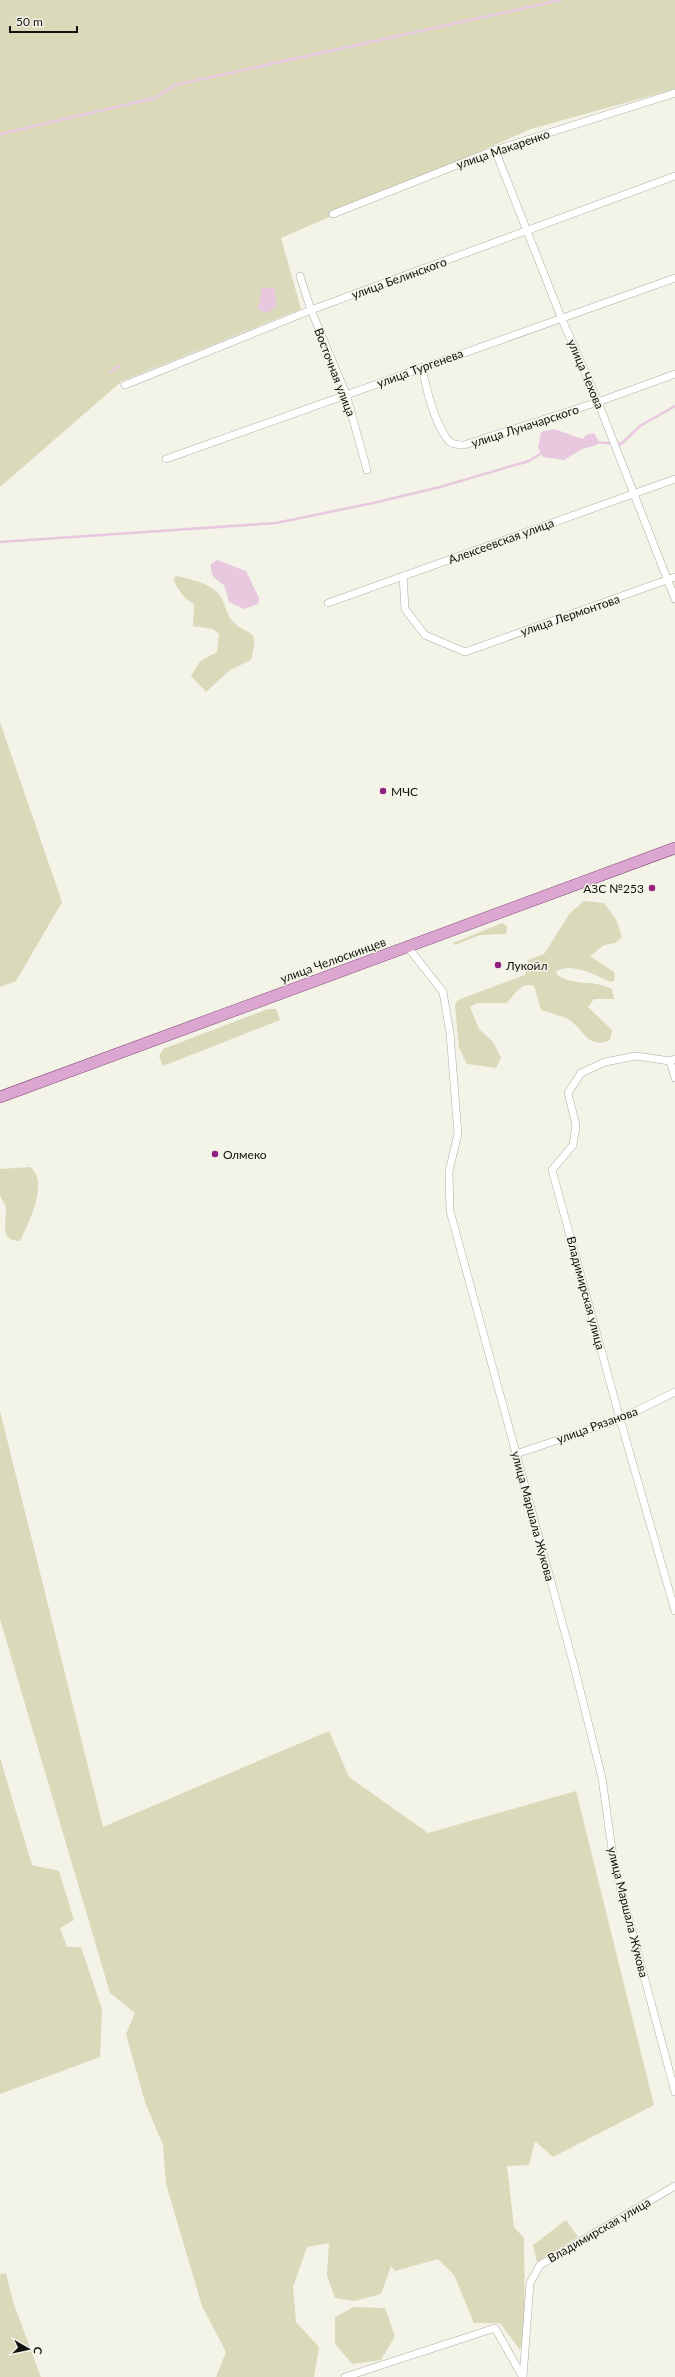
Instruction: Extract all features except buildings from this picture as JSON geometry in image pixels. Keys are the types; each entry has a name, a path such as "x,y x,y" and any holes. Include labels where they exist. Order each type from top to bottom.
{"main road":[{"name":"улица Челюскинцев","path":"0,1097 675,848"}],"street":[{"name":"улица Макаренко","path":"333,214 495,150 675,93"},
{"name":"улица Чехова","path":"495,150 598,402 675,599"},
{"name":"улица Белинского","path":"124,385 311,310 675,176"},
{"name":"Восточная улица","path":"300,276 311,310 346,394 367,470"},
{"name":"улица Тургенева","path":"166,459 675,278"},
{"name":"улица Луначарского","path":"422,367 426,388 439,423 449,441 455,445 464,445 598,402 675,374"},
{"name":"Алексеевская улица","path":"328,603 675,479"},
{"name":"улица Лермонтова","path":"403,576 405,609 424,635 465,652 675,577"},
{"name":"улица Маршала Жукова","path":"407,946 443,992 450,1033 458,1134 449,1171 450,1212 602,1778 614,1864 675,2092"},
{"name":"Владимирская улица","path":"673,1060 636,1056 605,1062 581,1073 568,1093 576,1125 573,1145 552,1170 620,1419 675,1611"},
{"path":"673,1060 675,1078"},
{"name":"улица Рязанова","path":"516,1454 620,1419 675,1392"},
{"name":"Владимирская улица","path":"522,2376 528,2329 530,2283 540,2265 675,2186"},
{"path":"345,2377 495,2328 522,2376"}],"green space":[{"path":"0,0 675,0 675,89 531,129 281,238 301,309 122,381 0,487"},
{"path":"176,576 202,583 214,590 222,599 231,620 254,638 251,660 230,670 206,692 191,676 200,661 217,652 219,634 213,629 193,626 194,604 184,597 179,591 173,579"},
{"path":"0,722 62,902 16,981 0,987"},
{"path":"584,901 604,903 616,919 622,937 615,943 604,945 590,956 614,972 615,980 611,982 584,970 569,968 556,971 557,975 564,979 598,984 612,989 614,999 594,999 588,1007 612,1030 610,1040 603,1042 592,1041 568,1019 541,1010 534,986 525,985 519,989 507,1003 477,1003 470,1007 479,1029 493,1042 501,1058 496,1068 467,1064 459,1048 455,1004 458,1000 525,975 528,960 544,954 570,913"},
{"path":"502,923 507,926 506,934 480,935 455,945 453,943"},
{"path":"268,1009 276,1009 280,1020 163,1066 159,1056 163,1049"},
{"path":"30,1167 36,1174 38,1182 36,1203 20,1241 14,1240 9,1238 5,1227 6,1209 0,1195 0,1169"},
{"path":"0,1411 103,1827 329,1731 349,1777 428,1833 576,1791 654,2105 553,2157 535,2141 529,2165 507,2166 514,2227 524,2238 525,2333 520,2350 500,2323 474,2323 454,2275 438,2259 395,2271 391,2266 381,2294 354,2301 335,2298 327,2275 329,2243 307,2247 293,2287 296,2322 319,2347 314,2377 216,2377 226,2352 202,2306 166,2184 163,2145 145,2102 126,2034 135,2013 110,1993 0,1619"},
{"path":"0,1758 32,1865 59,1871 74,1920 60,1928 67,1947 81,1947 102,2009 100,2057 0,2094"},
{"path":"566,2220 578,2237 537,2262 533,2245"},
{"path":"6,2273 13,2302 41,2377 0,2377 0,2274"},
{"path":"354,2307 385,2308 395,2336 381,2360 352,2364 335,2344 335,2317"}],"shaded area":[{"path":"262,288 274,288 277,306 267,313 258,309"},
{"path":"554,429 583,439 586,435 594,433 598,440 597,445 582,449 564,460 543,457 538,448 541,432"},
{"path":"217,560 246,571 259,598 258,604 244,609 229,602 224,585 216,579 211,572 211,564"}],"waterway":[{"path":"0,134 155,98 175,85 561,0"},
{"path":"111,372 119,366"},
{"path":"594,442 621,444 640,426 675,406"},
{"path":"0,542 276,523 373,503 440,487 529,461 543,452"}],"place":[{"name":"МЧС","path":"383,791"},
{"name":"АЗС №253","path":"652,888"},
{"name":"Лукойл","path":"498,965"},
{"name":"Олмеко","path":"215,1154"}]}
